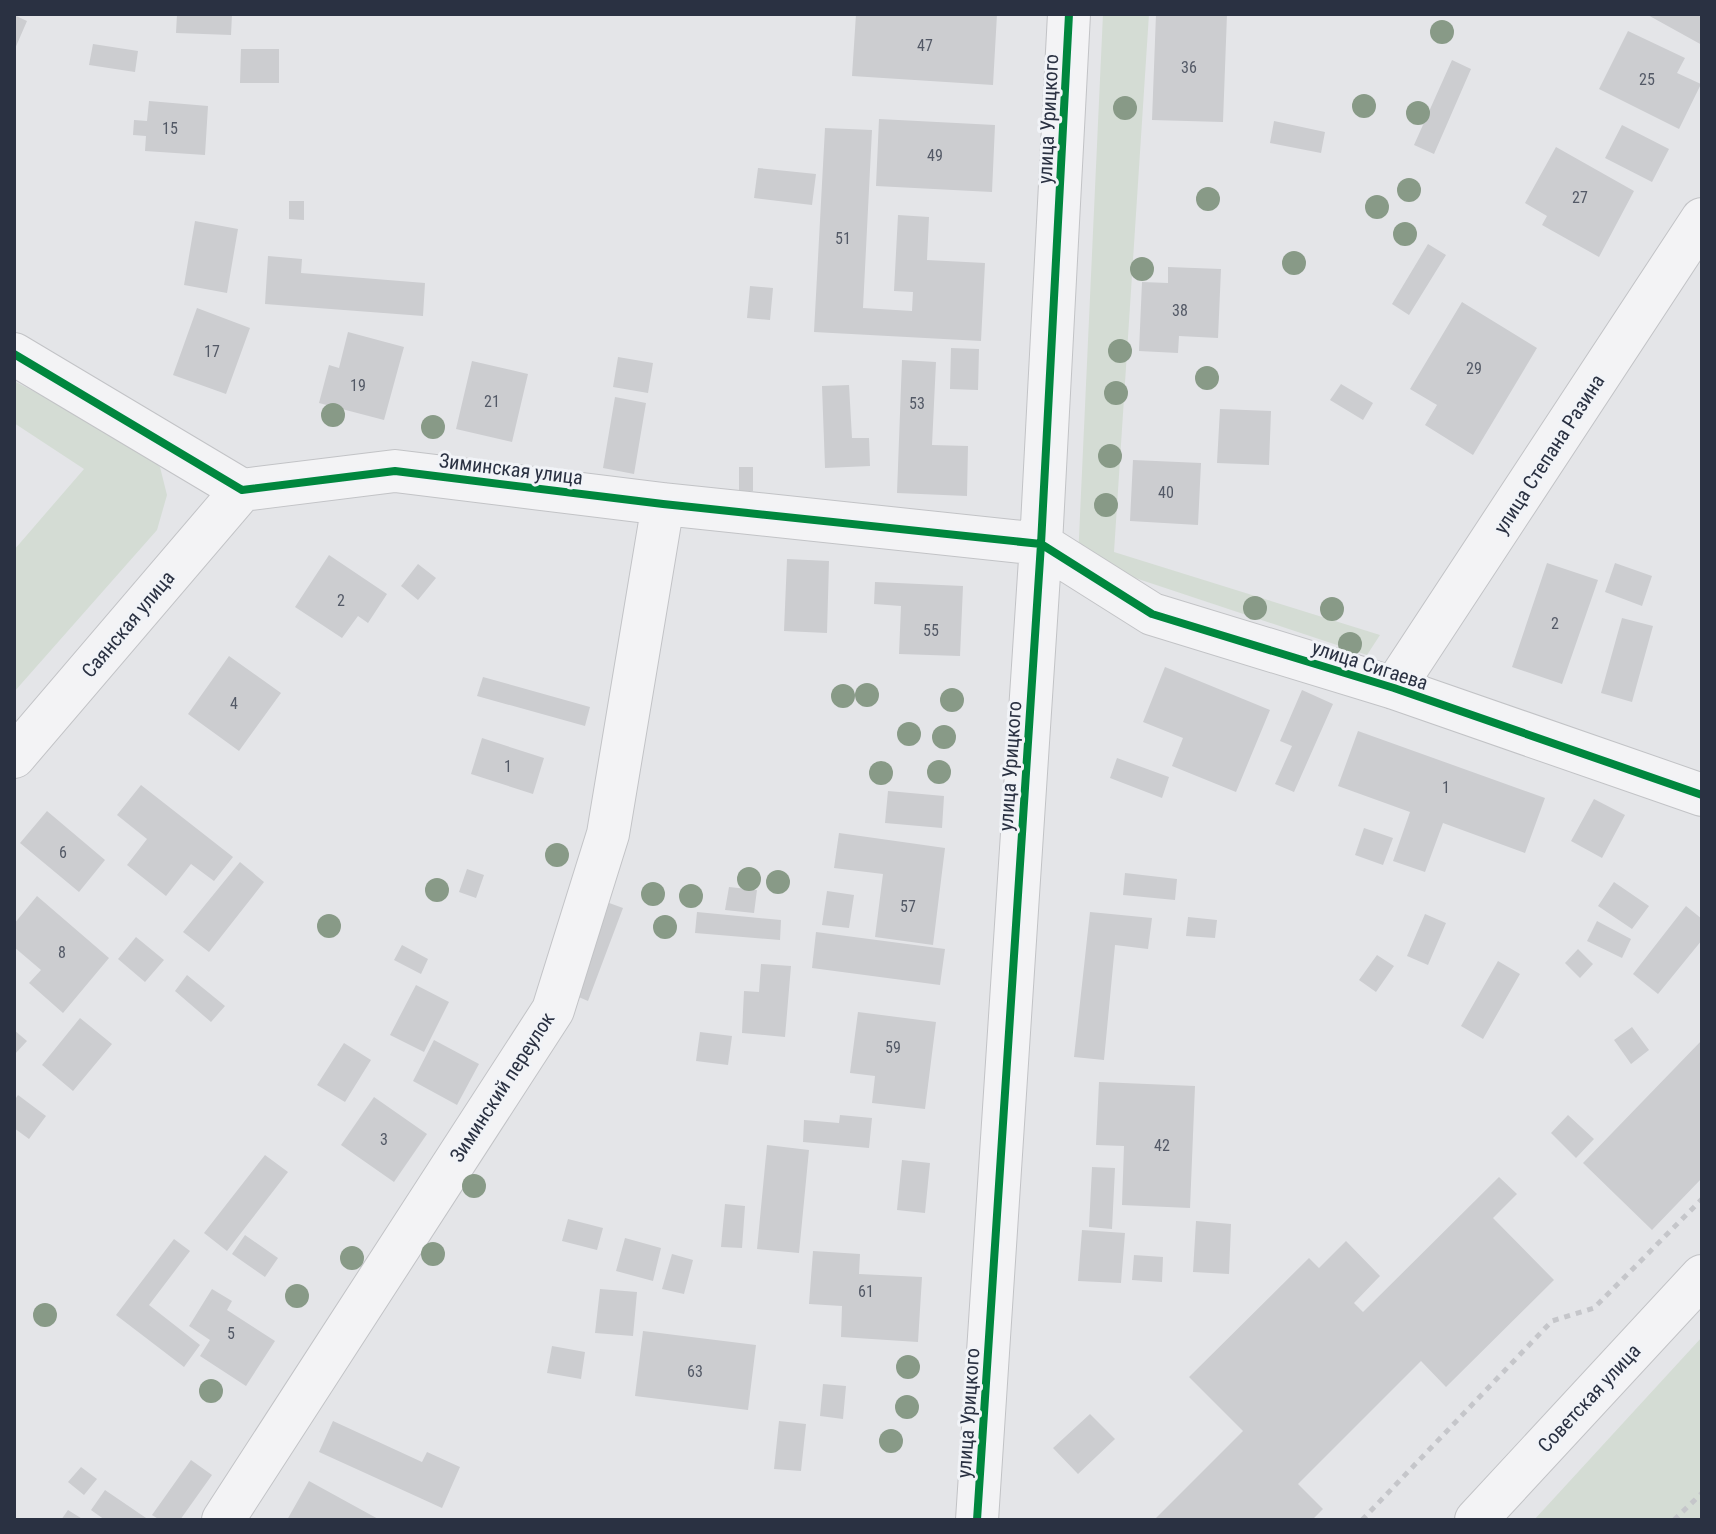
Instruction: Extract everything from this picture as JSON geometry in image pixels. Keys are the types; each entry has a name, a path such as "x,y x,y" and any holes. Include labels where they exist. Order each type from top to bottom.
{"street":[{"name":"улица Урицкого","path":"977,1520 1041,544 1069,14"},
{"name":"улица Степана Разина","path":"1394,688 1702,219"},
{"path":"14,354 242,490"},
{"name":"Зиминская улица","path":"242,490 395,471 663,504 1041,544"},
{"name":"Саянская улица","path":"14,757 242,490"},
{"name":"Зиминский переулок","path":"223,1520 553,1010 608,834 663,504"},
{"name":"улица Сигаева","path":"1041,544 1152,614 1394,688 1702,795"},
{"name":"Советская улица","path":"1476,1520 1702,1276"}],"path":[{"path":"1362,1520 1552,1321 1594,1308 1702,1199"},
{"path":"1674,1520 1702,1493"}],"shaded area":[{"path":"1103,14 1149,14 1114,552 1380,635 1367,655 1078,559"},
{"path":"14,381 136,445 160,467 167,495 157,530 14,692 14,550 84,469 14,423"},
{"path":"1702,1337 1702,1520 1534,1520"}],"building":[{"path":"177,14 232,14 231,35 176,33"},
{"path":"856,14 997,14 993,85 852,76"},
{"path":"1156,14 1227,14 1223,122 1152,120"},
{"path":"1646,14 1702,14 1702,45"},
{"path":"14,15 27,21 14,51"},
{"path":"1628,31 1685,58 1677,73 1701,84 1679,129 1599,89"},
{"path":"93,44 138,51 135,72 89,65"},
{"path":"241,49 279,49 279,83 240,83"},
{"path":"1452,60 1471,69 1434,154 1414,145"},
{"path":"149,101 208,106 205,155 145,151 146,136 133,135 134,120 147,121"},
{"path":"879,119 995,125 992,192 876,186"},
{"path":"1274,121 1325,132 1321,153 1270,143"},
{"path":"1622,125 1669,149 1652,182 1605,158"},
{"path":"825,128 872,130 863,308 912,311 913,292 894,291 898,215 929,217 927,260 985,263 981,341 814,332"},
{"path":"1556,147 1634,191 1599,257 1542,225 1547,216 1525,203"},
{"path":"758,168 816,174 812,205 754,198"},
{"path":"289,201 304,201 304,220 289,219"},
{"path":"195,221 238,229 227,293 184,285"},
{"path":"1428,244 1446,255 1409,315 1392,304"},
{"path":"268,256 302,259 301,273 425,283 423,316 265,304"},
{"path":"1168,267 1221,269 1218,338 1179,336 1178,353 1139,351 1142,282 1168,283"},
{"path":"750,286 773,288 770,320 747,318"},
{"path":"1462,302 1537,348 1473,455 1425,425 1437,405 1410,389"},
{"path":"197,308 250,328 226,394 173,375"},
{"path":"348,332 404,347 384,420 319,403 329,365 339,368"},
{"path":"951,348 979,349 978,390 950,389"},
{"path":"618,357 653,363 648,393 613,387"},
{"path":"902,360 936,362 932,445 968,446 967,496 897,493"},
{"path":"472,361 528,374 512,442 456,429"},
{"path":"1341,384 1373,403 1363,420 1330,400"},
{"path":"849,385 852,438 869,438 870,466 825,468 822,386"},
{"path":"615,397 646,403 634,474 603,468"},
{"path":"1220,409 1271,411 1269,465 1217,463"},
{"path":"1133,460 1201,463 1198,525 1130,521"},
{"path":"739,467 753,467 753,491 739,491"},
{"path":"329,555 387,594 368,623 358,616 342,638 295,607"},
{"path":"787,559 829,561 827,633 784,631"},
{"path":"1547,563 1598,580 1562,684 1512,667"},
{"path":"1615,563 1652,576 1642,606 1605,592"},
{"path":"418,564 436,578 418,600 401,586"},
{"path":"875,582 963,586 960,656 899,654 901,606 874,604"},
{"path":"1622,618 1653,626 1632,702 1601,693"},
{"path":"229,656 281,693 239,751 188,714"},
{"path":"1165,667 1270,710 1236,792 1172,766 1183,738 1143,722"},
{"path":"483,677 590,707 585,726 477,696"},
{"path":"1302,690 1333,704 1294,792 1275,784 1292,746 1280,741"},
{"path":"1358,731 1545,798 1525,853 1443,823 1425,872 1393,861 1410,812 1338,786"},
{"path":"482,738 544,758 533,794 471,774"},
{"path":"1117,758 1169,777 1162,798 1110,778"},
{"path":"141,785 233,857 214,881 191,864 166,896 127,865 147,839 117,815"},
{"path":"888,791 944,796 942,828 885,823"},
{"path":"1594,799 1625,815 1602,858 1571,841"},
{"path":"47,811 105,860 79,892 20,843"},
{"path":"1364,828 1393,838 1383,865 1355,855"},
{"path":"839,833 945,848 933,945 875,937 883,874 834,868"},
{"path":"240,862 264,882 209,952 183,932"},
{"path":"467,869 484,875 476,898 459,892"},
{"path":"1125,873 1177,879 1175,900 1123,895"},
{"path":"1614,882 1649,906 1632,929 1598,906"},
{"path":"729,887 757,890 754,913 725,910"},
{"path":"827,891 854,895 849,928 822,925"},
{"path":"37,896 109,958 63,1013 29,983 41,970 14,947 14,924"},
{"path":"601,900 623,908 588,1001 567,992"},
{"path":"1686,906 1702,919 1702,940 1658,994 1633,974"},
{"path":"697,912 781,920 780,940 695,933"},
{"path":"1090,912 1152,918 1148,949 1115,945 1104,1060 1074,1057"},
{"path":"1425,914 1446,923 1428,965 1407,956"},
{"path":"1188,917 1217,920 1215,938 1186,936"},
{"path":"1597,921 1631,939 1622,958 1587,941"},
{"path":"816,932 945,949 940,985 812,968"},
{"path":"136,937 164,960 145,982 118,959"},
{"path":"402,945 428,959 421,974 394,960"},
{"path":"1578,949 1593,964 1580,978 1565,963"},
{"path":"1377,955 1394,966 1376,992 1359,980"},
{"path":"1498,961 1520,974 1483,1039 1461,1026"},
{"path":"761,964 791,966 785,1037 742,1033 744,991 759,992"},
{"path":"187,975 225,1006 211,1022 175,991"},
{"path":"416,985 449,1002 424,1052 390,1035"},
{"path":"858,1012 936,1022 925,1109 872,1103 875,1076 850,1073"},
{"path":"80,1018 112,1044 73,1091 42,1065"},
{"path":"1632,1027 1649,1050 1631,1064 1614,1040"},
{"path":"14,1030 27,1041 14,1055"},
{"path":"700,1032 732,1036 728,1065 696,1061"},
{"path":"434,1040 479,1064 457,1105 413,1081"},
{"path":"1702,1040 1702,1178 1652,1230 1583,1163"},
{"path":"344,1043 371,1060 345,1102 317,1085"},
{"path":"1099,1082 1195,1086 1190,1208 1122,1205 1124,1146 1096,1145"},
{"path":"18,1095 46,1116 29,1139 14,1128 14,1101"},
{"path":"374,1097 427,1134 394,1182 341,1145"},
{"path":"840,1115 872,1118 869,1148 803,1142 804,1120 839,1123"},
{"path":"1568,1115 1594,1139 1576,1158 1551,1133"},
{"path":"767,1145 809,1150 799,1253 757,1249"},
{"path":"265,1155 288,1172 227,1251 204,1233"},
{"path":"902,1160 930,1163 925,1213 897,1210"},
{"path":"1092,1167 1115,1168 1112,1229 1089,1227"},
{"path":"1499,1177 1517,1194 1493,1218 1554,1280 1446,1387 1421,1361 1298,1484 1323,1509 1312,1520 1154,1520 1243,1431 1189,1377 1309,1258 1319,1268 1346,1241 1380,1276 1354,1303 1363,1312"},
{"path":"725,1204 745,1206 742,1248 721,1247"},
{"path":"568,1219 603,1228 597,1250 562,1241"},
{"path":"1196,1221 1231,1224 1229,1274 1193,1272"},
{"path":"1082,1230 1125,1233 1121,1283 1078,1281"},
{"path":"245,1235 278,1258 265,1277 232,1254"},
{"path":"625,1238 661,1248 653,1281 616,1271"},
{"path":"174,1239 190,1251 149,1305 200,1345 184,1367 116,1315"},
{"path":"813,1251 860,1254 859,1274 922,1277 918,1342 841,1337 842,1306 809,1304"},
{"path":"672,1254 693,1260 684,1294 662,1289"},
{"path":"1134,1255 1163,1257 1162,1282 1132,1280"},
{"path":"212,1289 232,1301 227,1310 275,1341 246,1386 200,1356 210,1340 189,1326"},
{"path":"600,1289 637,1292 633,1336 595,1333"},
{"path":"643,1331 756,1345 748,1410 635,1396"},
{"path":"552,1346 585,1352 581,1379 547,1373"},
{"path":"823,1384 846,1386 843,1419 820,1416"},
{"path":"1090,1414 1115,1439 1078,1474 1053,1448"},
{"path":"333,1421 422,1462 427,1452 460,1467 442,1508 319,1452"},
{"path":"779,1421 806,1424 801,1471 774,1469"},
{"path":"191,1460 212,1475 180,1520 160,1520 152,1515"},
{"path":"81,1467 97,1479 84,1495 68,1482"},
{"path":"309,1481 380,1520 287,1520"},
{"path":"105,1490 149,1520 105,1520 91,1510"},
{"path":"68,1510 84,1520 61,1520"}],"cycle path":[{"path":"977,1520 1041,544 1069,14"},
{"path":"14,354 242,490 395,471 663,504 1041,544 1152,614 1394,688 1702,795"}]}
